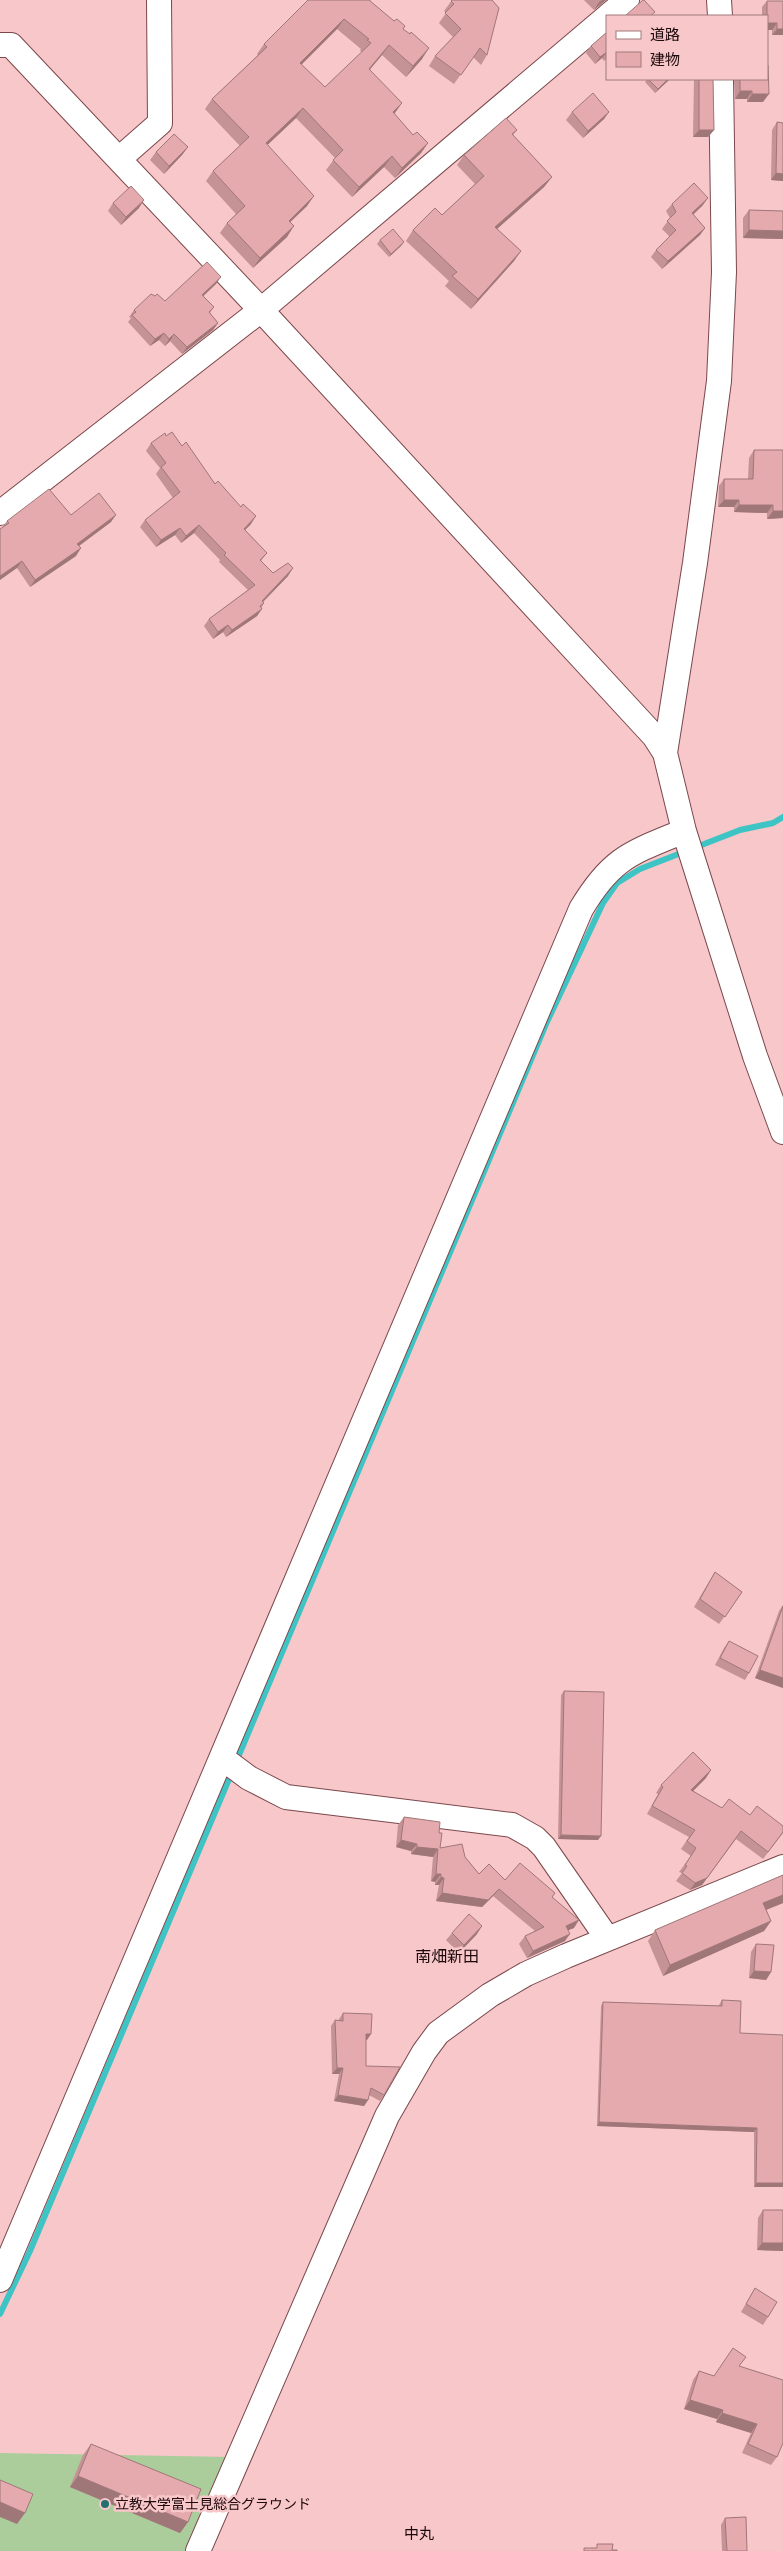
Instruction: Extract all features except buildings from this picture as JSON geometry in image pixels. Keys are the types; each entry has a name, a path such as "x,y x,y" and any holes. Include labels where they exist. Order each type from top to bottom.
{"street":[{"path":"119,159 160,123 160,0"},
{"path":"609,15 627,0"},
{"path":"719,0 720,15"},
{"path":"0,513 262,310 606,18"},
{"path":"0,45 11,45 262,310 654,736 665,753 684,831 755,1056 783,1132"},
{"path":"665,753 695,563 719,381 724,272 721,80"},
{"path":"0,2280 225,1761 581,909 595,886 610,868 631,853 684,831"},
{"path":"225,1761 250,1778 286,1797 512,1825 535,1838 544,1847 607,1938"},
{"path":"198,2551 388,2116 424,2052 444,2028 490,1995 526,1974 607,1938 783,1867"}],"green space":[{"name":"立教大学富士見総合グラウンド","path":"0,2453 231,2457 189,2551 0,2551"}],"waterway":[{"path":"236,1762 546,1024 603,903 617,883 640,869 740,830 773,823 783,817"},
{"path":"0,2314 30,2251 232,1772"}],"place":[{"name":"立教大学富士見総合グラウンド","path":"105,2504"}],"district":[{"name":"南畑新田","path":"447,1956"},
{"name":"中丸","path":"419,2534"}]}
